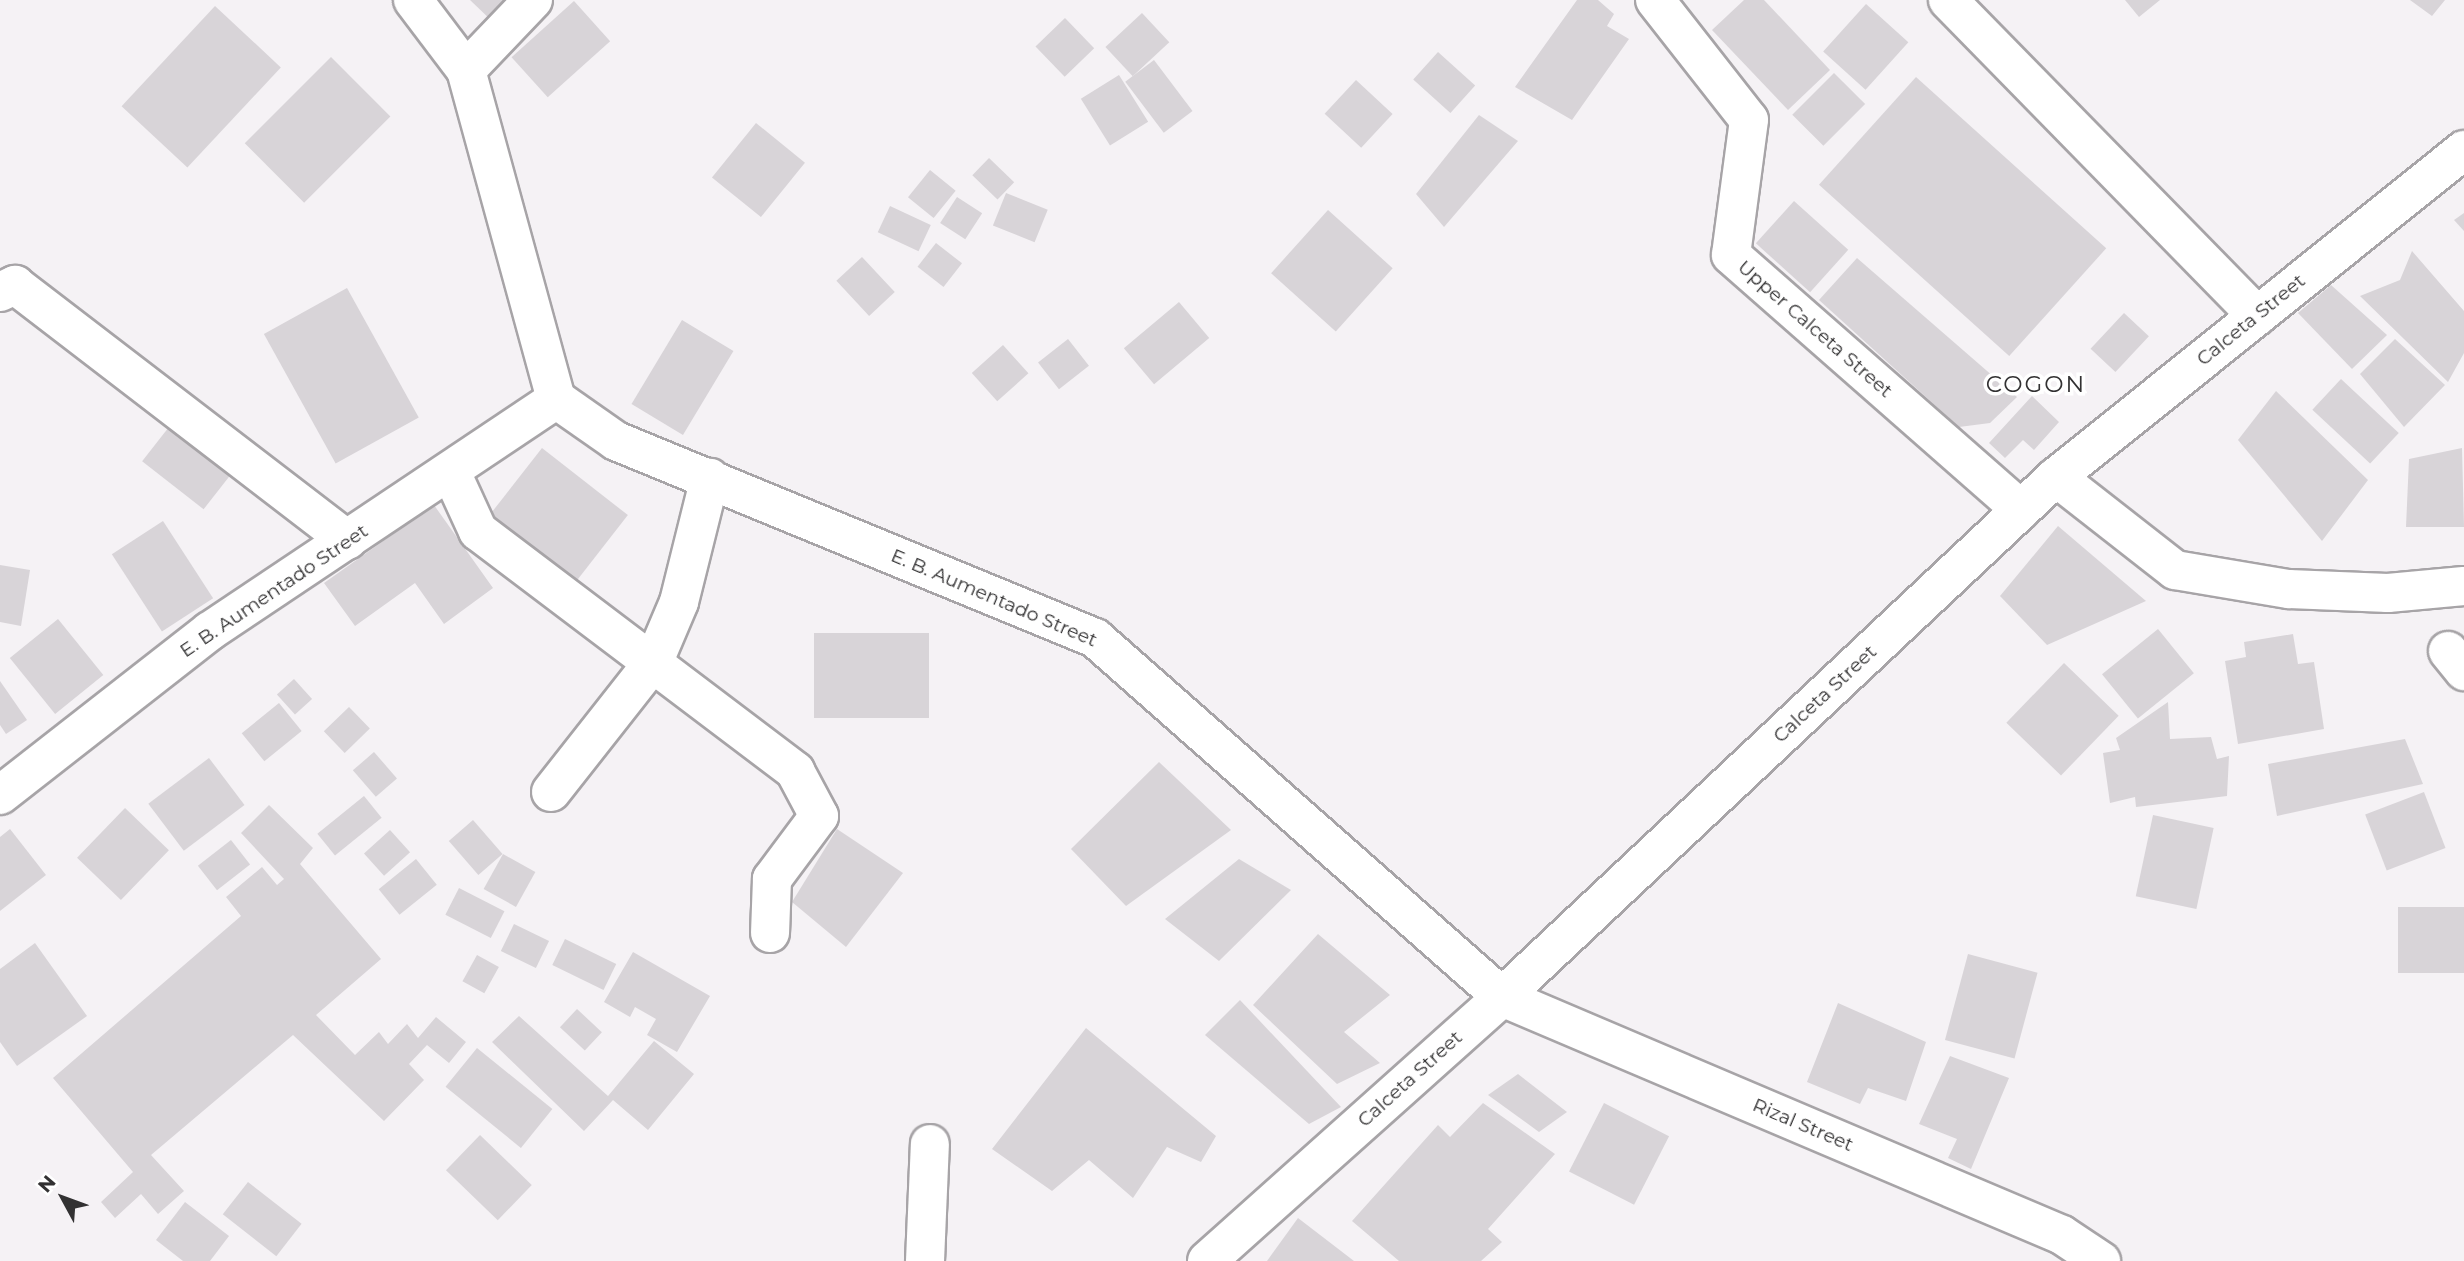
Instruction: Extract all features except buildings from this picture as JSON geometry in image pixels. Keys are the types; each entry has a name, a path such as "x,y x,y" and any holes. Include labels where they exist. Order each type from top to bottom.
{"street":[{"path":"413,0 466,69 556,399"},
{"path":"466,69 533,0"},
{"name":"Upper Calceta Street","path":"1655,0 1749,120 1731,255 2021,510"},
{"path":"1948,0 2257,316"},
{"name":"Calceta Street","path":"1207,1261 1502,997 2056,477 2464,150"},
{"path":"0,292 15,285 348,540"},
{"name":"E. B. Aumentado Street","path":"0,795 210,631 451,472 556,399 616,441 1095,638 1502,997"},
{"path":"451,472 478,531 654,661 707,710 795,771 820,816 772,879 770,933"},
{"path":"2056,477 2175,570 2289,589 2388,593 2464,586"},
{"path":"551,792 654,661 679,602 710,478"},
{"name":"Rizal Street","path":"1502,997 2062,1235 2101,1261"},
{"path":"925,1261 930,1144"}],"district":[{"name":"COGON","path":"2036,384"}]}
